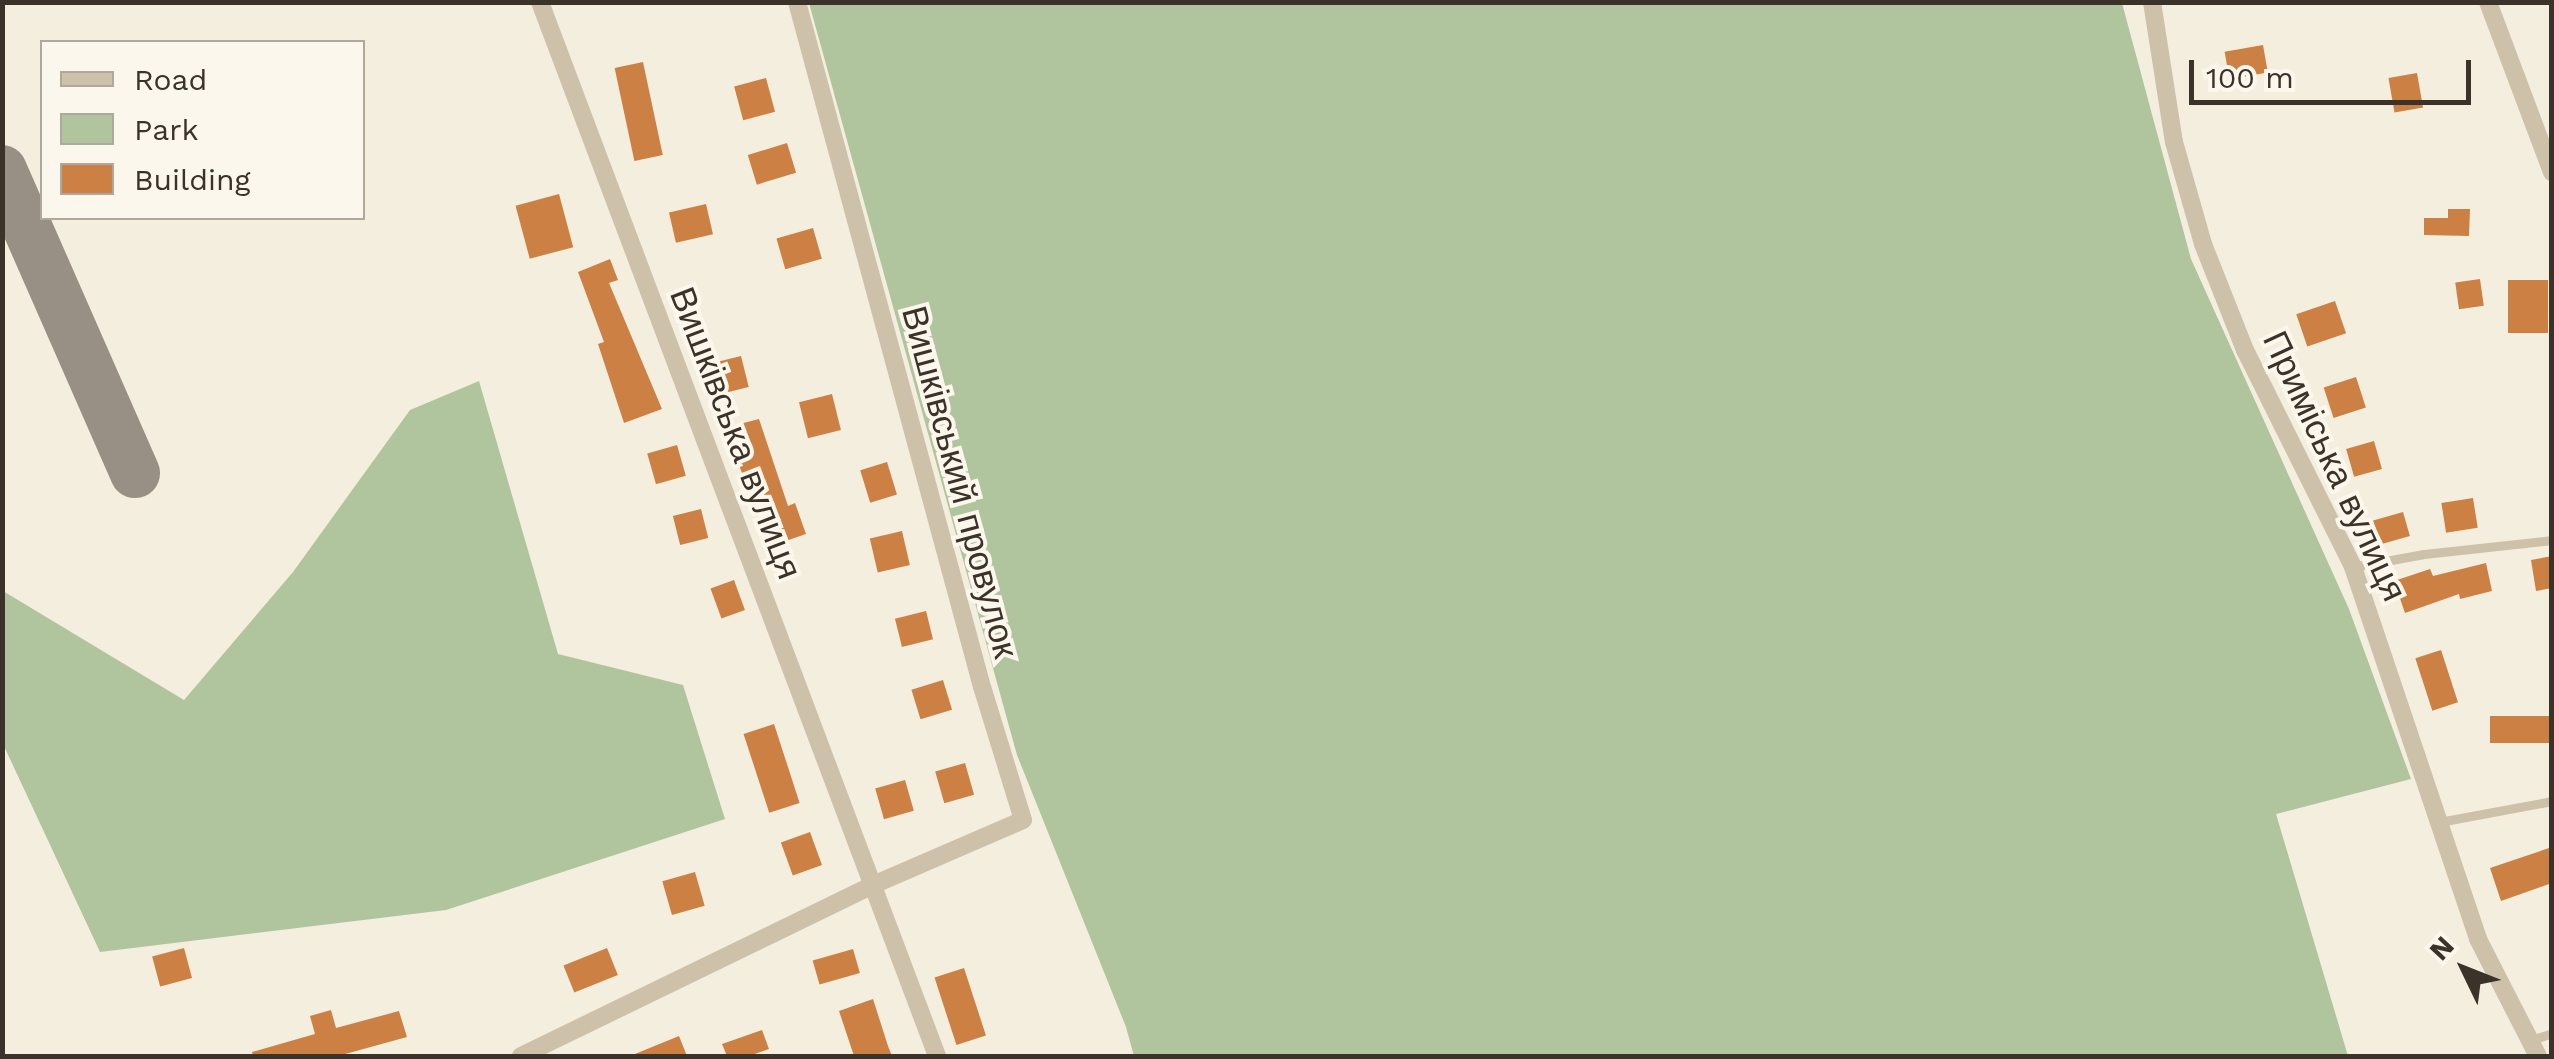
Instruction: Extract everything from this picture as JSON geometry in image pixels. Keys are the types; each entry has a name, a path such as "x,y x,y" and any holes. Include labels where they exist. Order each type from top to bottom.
{"street":[{"name":"Вишківська вулиця","path":"540,2 936,1056"},
{"name":"Вишківський провулок","path":"797,2 961,610 1023,820 873,886"},
{"name":"Приміська вулиця","path":"2152,2 2174,142 2203,244 2246,350 2353,567 2478,939 2534,1048"},
{"path":"2488,2 2552,172"},
{"path":"521,1056 873,886"}],"lane":[{"path":"2353,567 2424,554 2552,540"},
{"path":"2439,822 2552,801"},
{"path":"2534,1048 2552,1033"}],"green space":[{"path":"809,3 2122,3 2191,259 2349,609 2411,779 2276,814 2348,1056 1134,1056 1126,1027 1017,755"},
{"path":"479,381 558,654 683,685 725,819 446,910 100,952 3,744 3,591 184,700 293,572 410,410"}],"building":[{"path":"2263,45 2268,73 2229,79 2225,52"},
{"path":"643,62 663,155 634,161 615,68"},
{"path":"2417,73 2423,107 2395,113 2388,78"},
{"path":"766,78 775,112 743,120 734,87"},
{"path":"787,143 796,173 757,185 748,155"},
{"path":"559,194 573,247 530,259 516,206"},
{"path":"706,204 713,234 676,243 669,213"},
{"path":"2448,209 2470,209 2469,236 2424,235 2424,218 2448,218"},
{"path":"813,228 822,259 785,269 776,238"},
{"path":"610,259 618,280 609,283 662,409 624,423 598,344 604,342 578,272"},
{"path":"2480,279 2484,306 2459,309 2455,282"},
{"path":"2508,280 2548,280 2548,333 2508,333"},
{"path":"2335,301 2346,333 2307,346 2296,314"},
{"path":"741,356 749,387 724,393 716,362"},
{"path":"2356,377 2366,407 2334,418 2324,388"},
{"path":"832,394 841,430 808,438 799,402"},
{"path":"759,419 788,506 795,503 806,534 774,545 754,489 749,491 730,442 723,443 720,429"},
{"path":"2374,441 2382,469 2354,477 2346,449"},
{"path":"677,445 686,476 656,484 647,454"},
{"path":"887,462 897,495 870,503 860,470"},
{"path":"2473,498 2478,528 2446,533 2441,503"},
{"path":"701,509 708,538 680,545 673,516"},
{"path":"2403,512 2410,536 2380,545 2373,521"},
{"path":"902,531 910,565 878,573 870,538"},
{"path":"2552,556 2552,588 2536,591 2531,560"},
{"path":"2486,563 2492,591 2460,599 2459,594 2405,613 2394,581 2430,569 2433,576"},
{"path":"734,580 745,610 721,619 711,589"},
{"path":"926,611 933,639 902,647 895,619"},
{"path":"2441,650 2458,702 2432,711 2415,658"},
{"path":"943,680 952,710 921,719 911,690"},
{"path":"2490,716 2552,716 2552,743 2490,743"},
{"path":"774,724 800,803 769,813 744,734"},
{"path":"965,763 974,795 944,803 935,772"},
{"path":"905,780 914,811 884,819 875,789"},
{"path":"810,832 822,865 793,875 781,843"},
{"path":"2552,847 2552,883 2501,901 2490,868"},
{"path":"695,872 705,906 672,915 662,881"},
{"path":"184,948 192,978 160,986 152,957"},
{"path":"607,948 618,975 574,992 563,966"},
{"path":"853,949 860,973 820,985 813,961"},
{"path":"964,968 986,1036 956,1045 935,978"},
{"path":"873,999 892,1056 854,1056 839,1011"},
{"path":"331,1010 336,1028 399,1011 407,1037 338,1056 253,1056 252,1052 315,1034 310,1016"},
{"path":"762,1030 769,1049 749,1056 727,1056 722,1044"},
{"path":"679,1036 687,1056 630,1056"}],"taxiway":[{"path":"2,170 135,473"}]}
